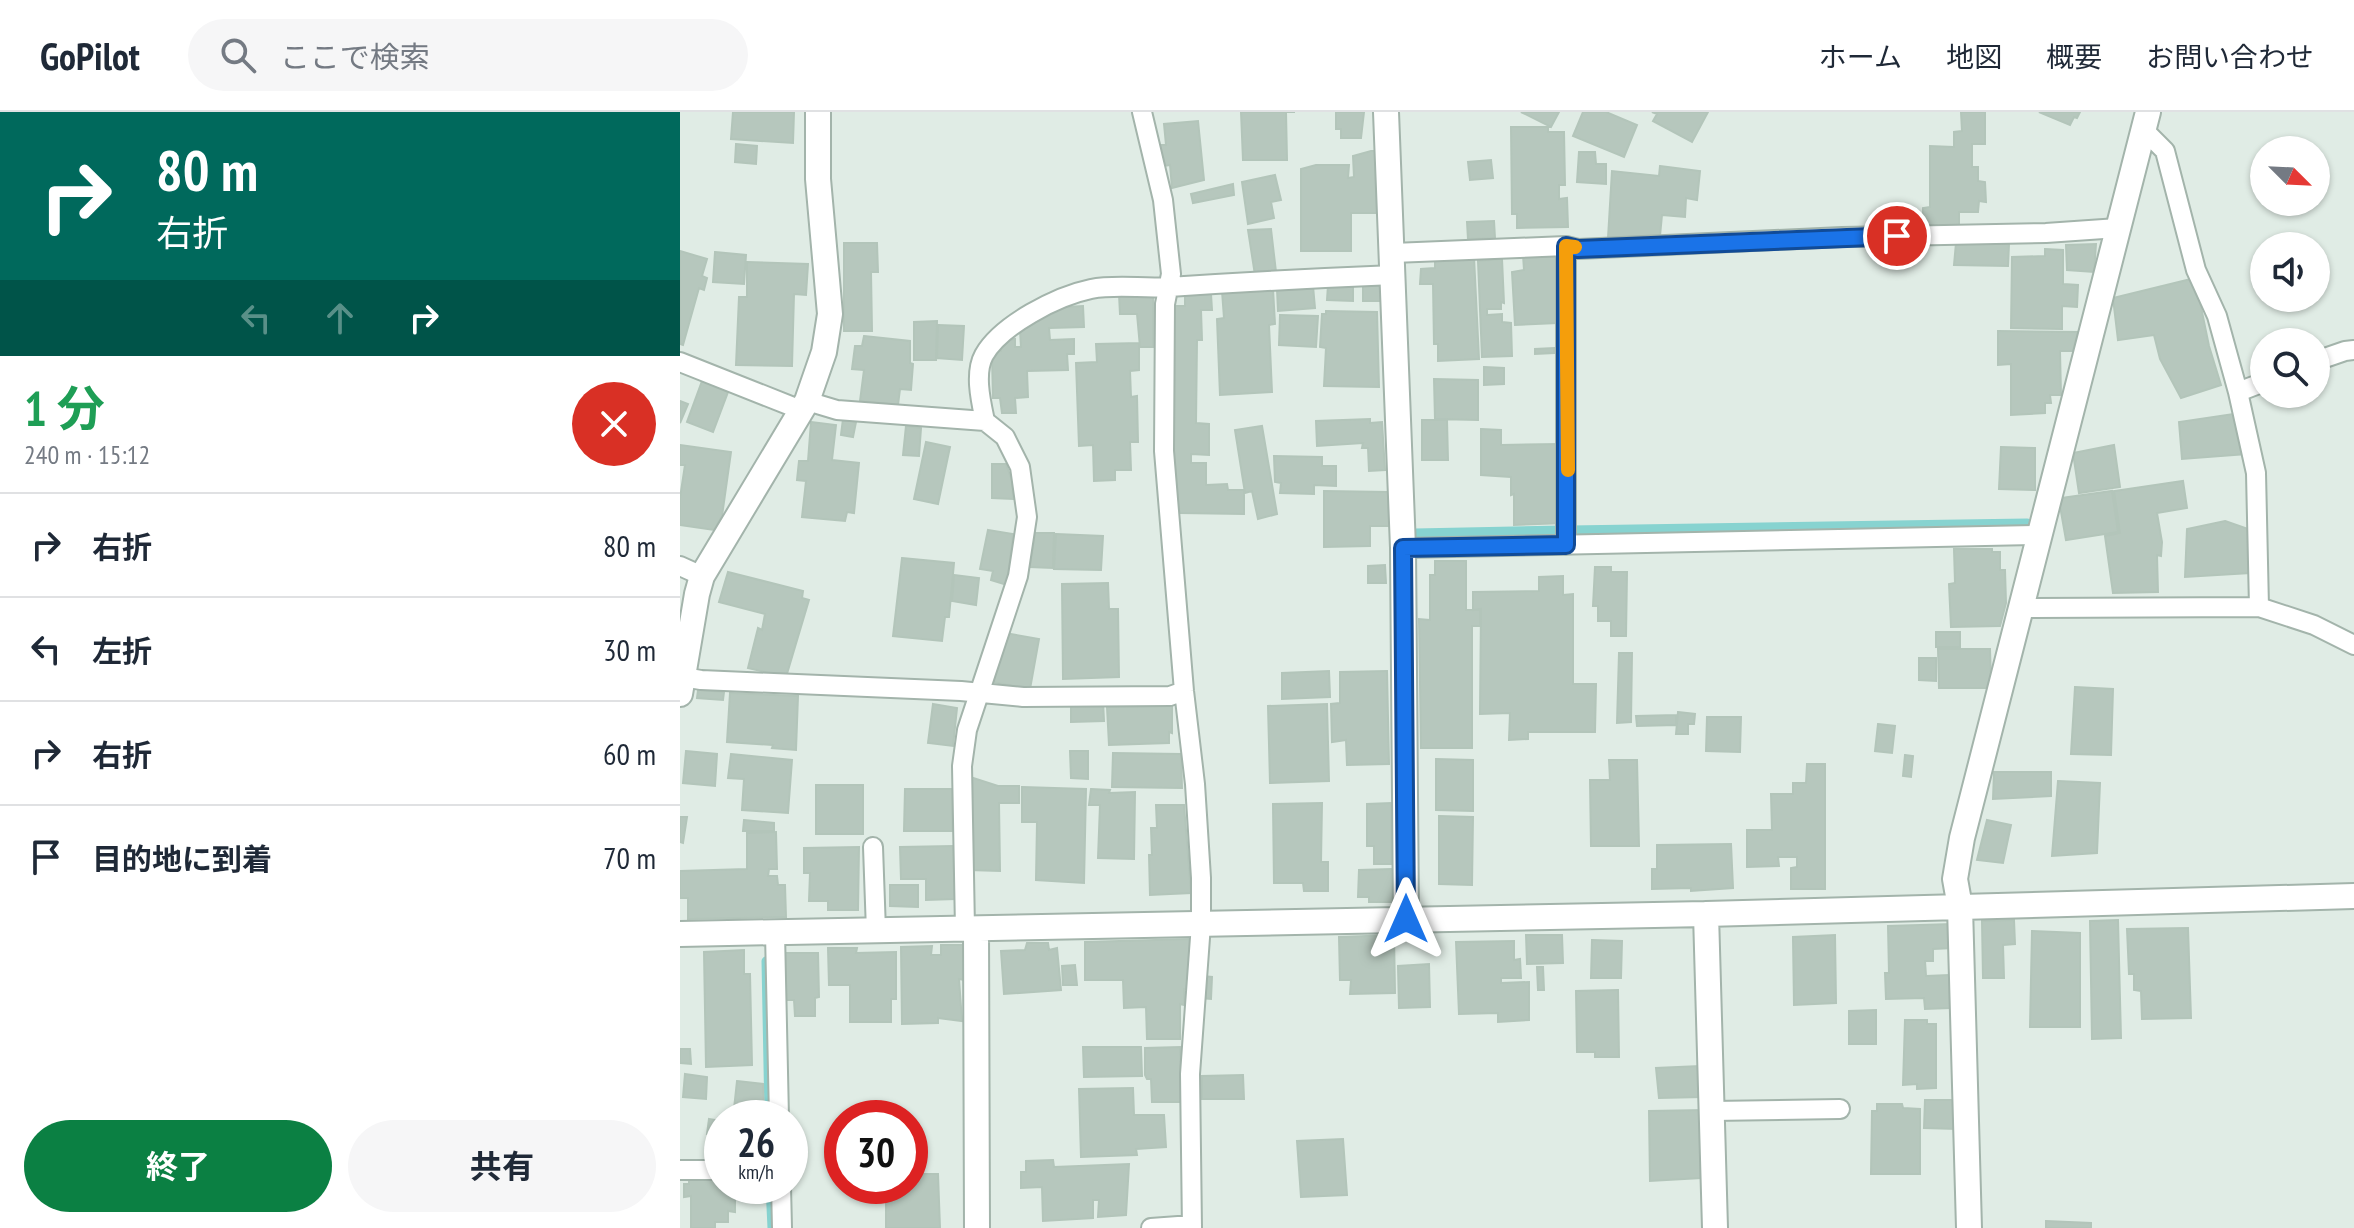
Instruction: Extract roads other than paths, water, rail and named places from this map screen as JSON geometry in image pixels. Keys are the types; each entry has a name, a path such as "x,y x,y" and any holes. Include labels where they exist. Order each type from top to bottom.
{"street":[{"path":"682,685 697,594 691,571 804,405 829,328 818,167 818,112"},
{"path":"1386,112 1403,548 1406,919"},
{"path":"1969,1228 1960,907 1955,879 1962,838 2146,120"},
{"path":"680,934 1706,914 2354,896"},
{"path":"1706,914 1715,1228"},
{"path":"971,929 977,1228"}],"lane":[{"path":"1142,112 1163,200 1171,274 1165,304 1164,451 1195,784 1201,924 1190,1074 1192,1226 1151,1228"},
{"path":"2146,120 2165,151 2196,270 2217,316 2238,392 2256,473 2259,607"},
{"path":"985,421 980,370 982,358 1001,334 1045,306 1078,292 1119,286 1169,288 1566,246 1578,249 2118,228"},
{"path":"1566,246 1566,545"},
{"path":"2330,356 2354,350"},
{"path":"680,362 804,405 985,421 1005,437 1020,467 1027,517 1014,593 978,693 967,730 962,766 971,929"},
{"path":"2238,392 2250,387"},
{"path":"1403,548 2040,535"},
{"path":"2020,608 2259,607 2314,625 2354,645"},
{"path":"682,685 701,680 1023,697 1170,696 1184,691"},
{"path":"873,847 876,931"},
{"path":"775,933 779,1100"},
{"path":"1712,1111 1840,1109"},
{"path":"680,1170 704,1170"},
{"path":"781,1204 782,1228"}],"waterway":[{"path":"1570,530 2027,523"},
{"path":"1415,533 1562,530"},
{"path":"766,961 769,1100"},
{"path":"771,1204 772,1228"}]}
